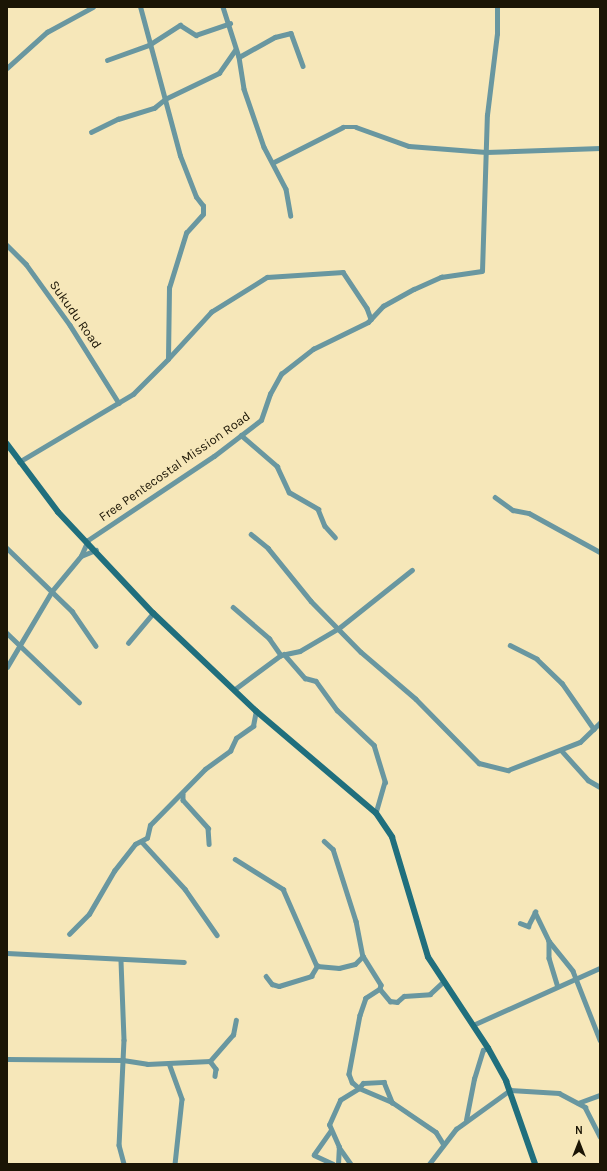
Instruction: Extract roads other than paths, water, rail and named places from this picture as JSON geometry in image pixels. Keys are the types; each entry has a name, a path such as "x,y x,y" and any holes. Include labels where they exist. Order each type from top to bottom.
{"main road":[{"path":"7,444 58,512 88,540 153,613 234,688 256,711 376,814 392,837 421,939 442,983 488,1048 510,1090 535,1164"}],"street":[{"path":"7,68 47,32 93,7"},
{"path":"140,7 149,45 186,176 203,206 203,214 186,233 169,288 168,359"},
{"path":"224,7 230,23 235,50 239,57 244,89 264,147 274,162 286,189 291,216"},
{"name":"Free Pentecostal Mission Road","path":"88,540 261,420 270,394 281,374 313,349 371,319 383,306 441,277 482,271 486,152 490,82 497,34 497,7"},
{"path":"107,60 149,45 180,25 196,35 230,23"},
{"path":"239,57 275,37 291,33 303,66"},
{"path":"92,132 118,119 154,108 165,100 218,73 235,50"},
{"path":"274,162 343,126 356,127 409,146 486,152 600,148"},
{"name":"Sukudu Road","path":"7,245 26,264 70,326 119,403"},
{"path":"19,462 134,394 211,312 267,276 343,272 367,308 371,319"},
{"path":"241,435 277,466 289,492 318,509 325,526 334,537"},
{"path":"495,497 513,510 529,514 600,552"},
{"path":"251,534 268,548 311,601 479,763 508,770 562,751 580,742 600,723"},
{"path":"7,667 21,647 52,591 81,556 88,540"},
{"path":"7,548 52,591 90,633 96,646"},
{"path":"81,556 96,550"},
{"path":"234,688 283,655 300,651 339,628 412,570"},
{"path":"233,607 269,638 305,678 316,682 337,710 374,745 385,782 376,814"},
{"path":"128,643 153,613"},
{"path":"7,632 79,702"},
{"path":"510,645 537,659 562,683 594,729"},
{"path":"69,934 88,914 118,866 135,844 142,842 147,838 150,825 167,806 183,794 206,769 230,751 236,738 253,726 256,711"},
{"path":"562,751 584,776 600,787"},
{"path":"183,794 183,800 208,828 209,844"},
{"path":"324,841 332,849 356,921 363,956 374,970 380,989 390,1001 397,1002 404,996 430,994 442,983"},
{"path":"142,842 185,889 218,935"},
{"path":"235,859 283,889 318,966"},
{"path":"520,922 528,926 535,912 549,941 565,958 576,977 600,1040"},
{"path":"549,941 549,958 558,985"},
{"path":"7,953 121,961 184,962"},
{"path":"318,966 339,968 355,964 363,956"},
{"path":"121,961 123,1060 119,1146 124,1164"},
{"path":"266,976 272,984 279,986 311,976 318,966"},
{"path":"473,1025 558,985 600,968"},
{"path":"380,989 366,998 360,1014 349,1074 352,1082 359,1088 392,1102 436,1132 444,1143"},
{"path":"7,1059 123,1060 169,1063 210,1061 232,1035 236,1020"},
{"path":"466,1120 474,1079 483,1050 488,1048"},
{"path":"210,1061 216,1069 215,1076"},
{"path":"169,1063 182,1099 175,1164"},
{"path":"351,1164 339,1147 330,1125 336,1106 359,1088 363,1083 384,1082 392,1102"},
{"path":"428,1164 444,1143 466,1120 510,1090 559,1093 585,1107 600,1136"},
{"path":"578,1104 600,1095"},
{"path":"332,1131 314,1154 333,1164"},
{"path":"338,1164 339,1147"}]}
